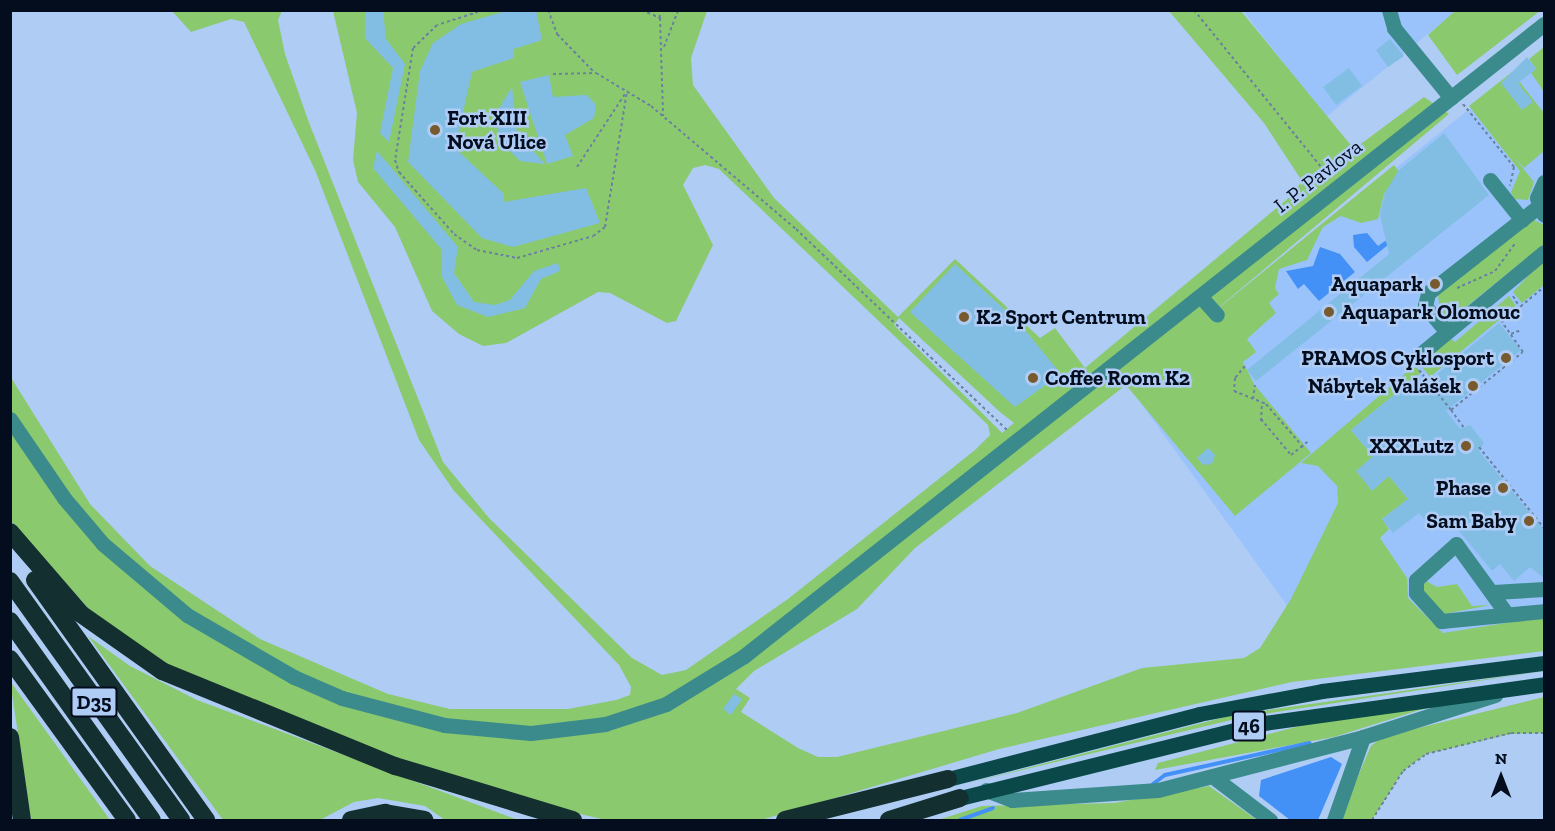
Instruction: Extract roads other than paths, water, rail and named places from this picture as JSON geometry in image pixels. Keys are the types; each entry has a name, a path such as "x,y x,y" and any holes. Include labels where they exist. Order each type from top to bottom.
{"highway":[{"path":"10,532 81,614 162,671 395,766 573,820"},
{"path":"10,543 206,820"},
{"name":"D35","path":"10,581 181,820"},
{"name":"D35","path":"10,621 152,820"},
{"path":"10,659 127,820"},
{"path":"10,737 22,820"},
{"path":"785,820 948,779"},
{"path":"826,820 948,779"},
{"path":"889,820 960,798"},
{"path":"909,820 960,798"},
{"path":"351,820 385,813 424,820"}],"main road":[{"name":"46","path":"948,779 1199,714 1322,691 1545,663"},
{"name":"46","path":"960,798 1264,723 1545,684"}],"street":[{"path":"1389,10 1394,28 1454,95"},
{"name":"I. P. Pavlova","path":"10,419 64,498 103,544 187,615 248,653 342,698 387,711 514,733 576,730 627,718 717,676 1545,24"},
{"path":"1490,180 1502,195 1520,226"},
{"path":"1446,331 1425,306 1427,294 1542,211 1537,194 1545,182"},
{"path":"1418,356 1545,252"},
{"path":"1200,296 1217,315"},
{"path":"1506,613 1494,592 1456,544 1420,574 1415,587 1441,621 1545,611"},
{"path":"1494,592 1545,590"},
{"path":"986,790 1011,800 1113,797 1216,778 1363,738 1520,686"},
{"path":"1334,820 1363,738"},
{"path":"1216,778 1270,820"}],"water":[{"path":"1367,233 1378,246 1385,241 1389,244 1367,262 1354,247 1353,235"},
{"path":"1320,247 1340,254 1355,272 1319,301 1304,284 1298,289 1286,271 1313,266"},
{"path":"1331,757 1342,764 1318,820 1290,820 1259,796 1261,780"}],"waterway":[{"path":"1153,784 1165,775 1309,743"},
{"path":"960,820 993,808"}],"place":[{"name":"Fort XIII Nová Ulice","path":"435,130"},
{"name":"Aquapark","path":"1435,284"},
{"name":"Aquapark Olomouc","path":"1329,312"},
{"name":"K2 Sport Centrum","path":"964,317"},
{"name":"PRAMOS Cyklosport","path":"1506,358"},
{"name":"Coffee Room K2","path":"1033,378"},
{"name":"Nábytek Valášek","path":"1473,386"},
{"name":"XXXLutz","path":"1466,446"},
{"name":"Phase","path":"1503,488"},
{"name":"Sam Baby","path":"1529,521"}]}
